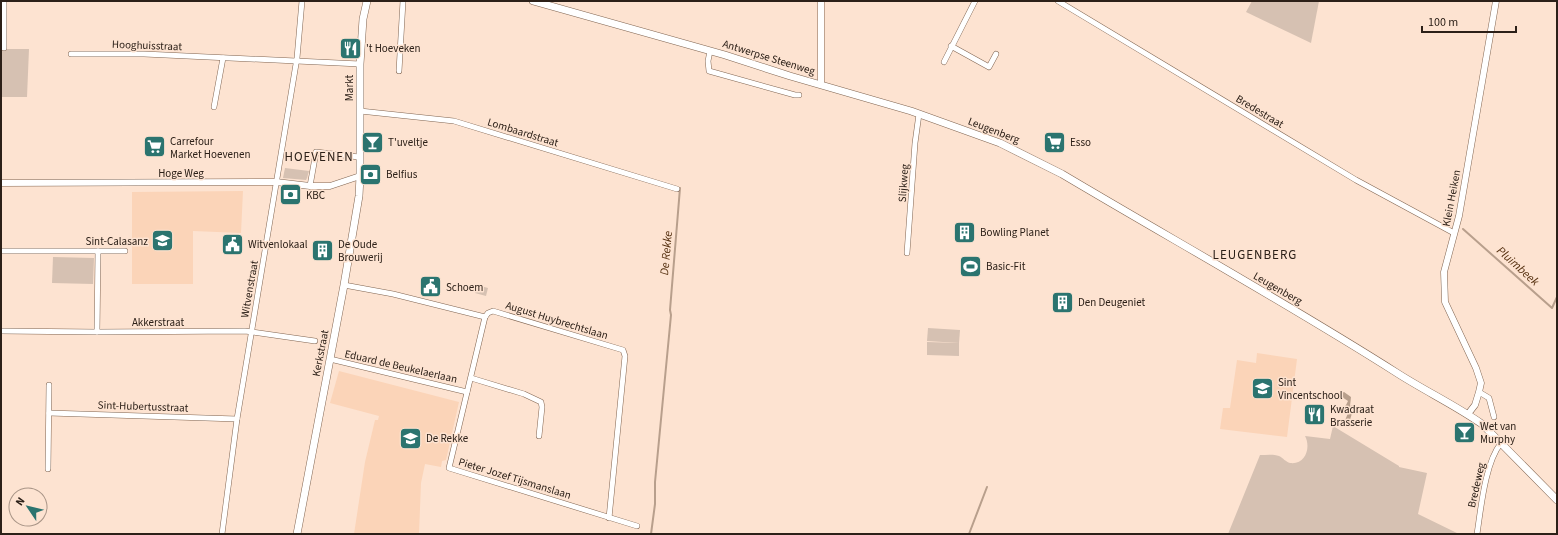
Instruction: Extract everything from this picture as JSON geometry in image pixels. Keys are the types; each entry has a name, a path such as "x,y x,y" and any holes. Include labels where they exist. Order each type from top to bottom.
{"main road":[{"name":"Markt","path":"360,176 360,64 363,20 367,1"},
{"name":"Antwerpse Steenweg","path":"533,1 710,51 919,114"},
{"name":"Leugenberg","path":"919,114 1017,150 1062,174 1332,332 1400,375 1468,414 1482,424 1557,500"},
{"name":"Kerkstraat","path":"297,534 344,285 359,196 360,176"}],"street":[{"path":"4,1 4,48"},
{"name":"Witvenstraat","path":"222,534 238,419 296,62 302,1"},
{"path":"399,71 403,1"},
{"path":"821,1 821,84"},
{"path":"944,62 974,1"},
{"name":"Bredestraat","path":"1058,1 1356,180 1454,233"},
{"name":"Klein Heiken","path":"1480,392 1481,383 1476,368 1445,302 1444,272 1459,216 1496,1"},
{"path":"951,46 989,66 996,54"},
{"name":"Antwerpse Steenweg","path":"710,51 708,61 709,71 799,95"},
{"name":"Hooghuisstraat","path":"71,54 144,54 360,64"},
{"path":"214,107 223,58"},
{"name":"Lombaardstraat","path":"360,111 454,121 677,189"},
{"name":"Slijkweg","path":"907,253 915,143 919,114"},
{"path":"310,186 316,152 359,157"},
{"name":"Hoge Weg","path":"1,183 276,182 310,186 330,186 360,176"},
{"path":"1,251 125,251"},
{"path":"97,332 98,251"},
{"name":"August Huybrechtslaan","path":"344,285 393,294 485,317 488,313 493,311 623,350 625,356 609,518"},
{"name":"Pieter Jozef Tijsmanslaan","path":"485,317 449,468 637,526"},
{"name":"Akkerstraat","path":"1,331 252,331 315,341"},
{"name":"Eduard de Beukelaerlaan","path":"330,359 467,392"},
{"name":"Eduard de Beukelaerlaan","path":"471,378 524,394 541,402 542,407 539,436"},
{"path":"48,469 49,385"},
{"path":"1468,414 1480,392 1489,398 1494,417"},
{"name":"Sint-Hubertusstraat","path":"49,413 238,419"},
{"name":"Bredeweg","path":"1477,534 1483,496 1494,454 1501,444"}],"shaded area":[{"path":"1252,1 1319,1 1311,43 1246,12"},
{"path":"1,49 29,49 27,97 1,97"},
{"path":"285,168 309,171 306,180 283,178"},
{"name":"Sint-Calasanz","path":"243,191 241,233 193,231 193,284 132,284 132,192"},
{"path":"53,257 94,258 93,284 52,283"},
{"path":"477,285 488,288 486,296 475,293"},
{"path":"928,328 960,330 959,343 927,341"},
{"path":"927,342 959,343 959,356 927,355"},
{"name":"Sint Vincentschool","path":"1257,353 1297,359 1287,437 1220,429 1223,408 1230,408 1237,360 1256,363"},
{"name":"De Rekke","path":"339,371 459,402 446,460 442,461 441,467 425,464 421,483 419,534 354,534 365,462 375,420 378,420 379,416 330,403"},
{"path":"1344,392 1351,397 1350,406 1354,405 1356,408 1346,425 1344,423 1348,413 1345,407 1348,401 1342,397 1342,393"},
{"path":"1333,426 1399,467 1427,473 1418,514 1459,534 1228,534 1260,455 1277,455 1287,462 1295,463 1300,461 1306,454 1307,440 1305,436 1330,439"}],"waterway":[{"name":"De Rekke","path":"651,534 655,504 655,482 671,315 670,310 680,188"},
{"name":"Pluimbeek","path":"1463,229 1552,308 1557,297"},
{"path":"969,534 987,487"}],"place":[{"name":"'t Hoeveken","path":"351,48"},
{"name":"T'uveltje","path":"373,142"},
{"name":"Esso","path":"1054,142"},
{"name":"Carrefour Market Hoevenen","path":"154,147"},
{"name":"Belfius","path":"371,174"},
{"name":"KBC","path":"291,195"},
{"name":"Bowling Planet","path":"965,232"},
{"name":"Sint-Calasanz","path":"163,241"},
{"name":"Witvenlokaal","path":"233,244"},
{"name":"De Oude Brouwerij","path":"323,250"},
{"name":"Basic-Fit","path":"970,266"},
{"name":"Schoem","path":"430,287"},
{"name":"Den Deugeniet","path":"1063,302"},
{"name":"Sint Vincentschool","path":"1263,388"},
{"name":"Kwadraat Brasserie","path":"1315,415"},
{"name":"Wet van Murphy","path":"1465,432"},
{"name":"De Rekke","path":"411,438"}],"district":[{"name":"HOEVENEN","path":"319,156"},
{"name":"LEUGENBERG","path":"1255,254"}]}
